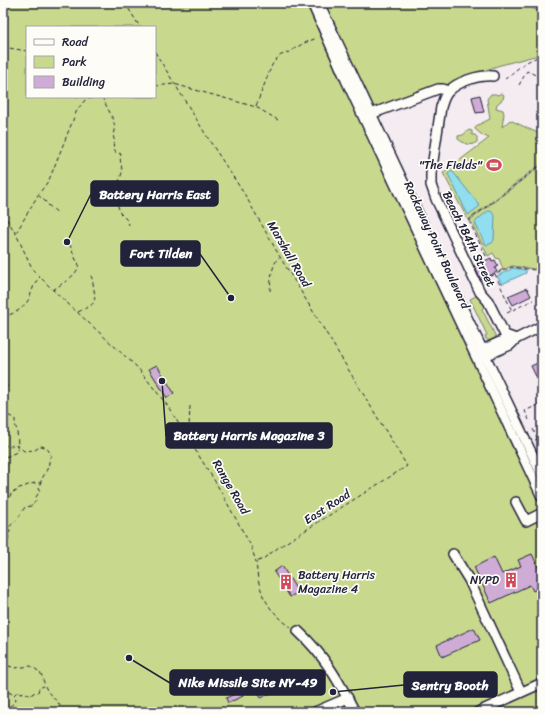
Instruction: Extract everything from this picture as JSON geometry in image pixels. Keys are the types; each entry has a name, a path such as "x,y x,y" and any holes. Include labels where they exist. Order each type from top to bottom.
{"street":[{"name":"Rockaway Point Boulevard","path":"312,3 482,356 515,430 542,497"},
{"name":"Rockaway Point Boulevard","path":"319,3 371,114 373,128"},
{"path":"371,114 438,89 448,91 468,80 481,76 493,76"},
{"name":"Beach 184th Street","path":"448,91 444,97 441,107 431,174 431,185 436,199 480,292 488,301 505,335 516,339"},
{"path":"482,356 510,345 516,339 542,326"},
{"name":"Rockaway Point Boulevard","path":"515,430 542,475"},
{"path":"516,502 526,521 542,513"},
{"path":"453,554 469,580 521,692"},
{"path":"298,631 310,642 325,660 355,712"},
{"path":"478,712 542,682"},
{"path":"315,712 348,698"}],"path":[{"path":"125,3 139,26"},
{"path":"256,107 272,65 279,56 317,38"},
{"path":"3,47 26,51"},
{"name":"Marshall Road","path":"156,54 245,195 280,257 407,466"},
{"path":"505,79 520,65 542,56"},
{"path":"519,85 527,71 542,78"},
{"path":"156,86 174,84 256,107 278,120"},
{"path":"16,234 38,195 49,180 77,110 85,100 92,98"},
{"path":"103,98 111,112 115,123 113,138 115,142 113,147 115,152 121,154 119,159 122,170 120,180 117,183 114,193 118,200 120,213 128,221 129,225"},
{"path":"472,262 486,256 468,221 542,164"},
{"path":"38,195 46,202 48,206 58,213"},
{"name":"Range Road","path":"3,213 16,234 33,270 138,368 167,405 216,482 247,539 256,562 258,580 263,596 271,609 284,622 298,631"},
{"path":"53,290 66,281 78,269 78,261 76,260 68,240 67,242"},
{"path":"270,291 273,270 276,261 280,257"},
{"path":"481,281 512,267 542,271"},
{"path":"78,313 95,302 96,297 90,274"},
{"path":"495,274 512,311"},
{"path":"3,317 14,314 27,303 40,277"},
{"path":"525,299 527,303"},
{"path":"507,314 533,300"},
{"path":"3,378 7,387 3,392"},
{"path":"528,420 525,411 542,403"},
{"path":"190,406 189,428 191,442"},
{"path":"3,417 6,414 15,420 15,426 18,433 17,452 3,458"},
{"path":"3,429 3,435"},
{"path":"533,430 537,439"},
{"path":"531,442 542,438"},
{"path":"3,444 9,447 13,445 18,446 24,451 35,450 41,446 45,446 49,450 51,456 40,483 36,501 31,506 25,507 17,520 9,527 3,527"},
{"name":"East Road","path":"256,562 263,559 279,547 407,466"},
{"path":"3,500 9,498 12,492 17,491 19,488 23,488 29,484 40,483"},
{"path":"3,544 7,543 10,531 9,527"},
{"path":"3,671 9,666 15,668 31,666 41,673 44,686 55,698 62,712"},
{"path":"3,681 5,684 5,690 14,695 16,699 15,702 9,707 3,708"},
{"path":"14,695 17,692 24,692 31,696 33,693 38,692 38,688 44,686"}],"green space":[{"path":"3,3 522,3 542,13 542,54 497,66 371,112 542,474 542,712 3,712"},
{"path":"501,93 504,95 503,99 497,104 496,108 503,110 504,114 502,127 510,120 542,135 542,149 540,153 542,163 468,220 443,173 489,138 482,135 475,129 476,126 490,119 487,99 491,94 498,95"},
{"path":"469,130 472,131 472,135 477,137 477,142 470,145 458,139 458,136 463,135"},
{"path":"542,165 542,270 512,266 499,272 503,269 499,259 496,258 493,253 488,256 470,220"},
{"path":"478,295 486,305 482,309 496,337 499,336 502,337 499,340 497,337 490,341 486,339 485,336 487,335 470,299"}],"water":[{"path":"451,171 480,206 468,215 448,174"},
{"path":"488,211 491,211 495,216 494,240 492,243 487,245 485,244 475,223"},
{"path":"513,268 526,270 526,273 502,284 497,276"}],"building":[{"path":"480,95 484,112 476,113 472,97"},
{"path":"491,258 492,261 495,260 498,266 495,268 497,272 481,280 474,266"},
{"path":"527,288 531,296 513,305 508,296"},
{"path":"542,361 542,389 531,366"},
{"path":"157,365 174,393 167,398 149,369"},
{"name":"NYPD","path":"532,554 542,575 542,586 533,591 530,585 491,603 474,567 494,557 502,574 521,566 518,560"},
{"name":"Battery Harris Magazine 4","path":"282,566 298,592 290,597 274,572"},
{"path":"474,628 480,640 442,657 437,645"},
{"path":"268,685 271,693 261,698 257,690"},
{"path":"241,691 243,696 228,703 226,698"}],"place":[{"name":"\"The Fields\"","path":"494,165"},
{"name":"Battery Harris East","path":"67,242"},
{"name":"Fort Tilden","path":"231,298"},
{"name":"Battery Harris Magazine 3","path":"162,381"},
{"name":"NYPD","path":"511,580"},
{"name":"Battery Harris Magazine 4","path":"286,582"},
{"name":"Nike Missile Site NY-49","path":"129,658"},
{"name":"Sentry Booth","path":"333,692"}]}
